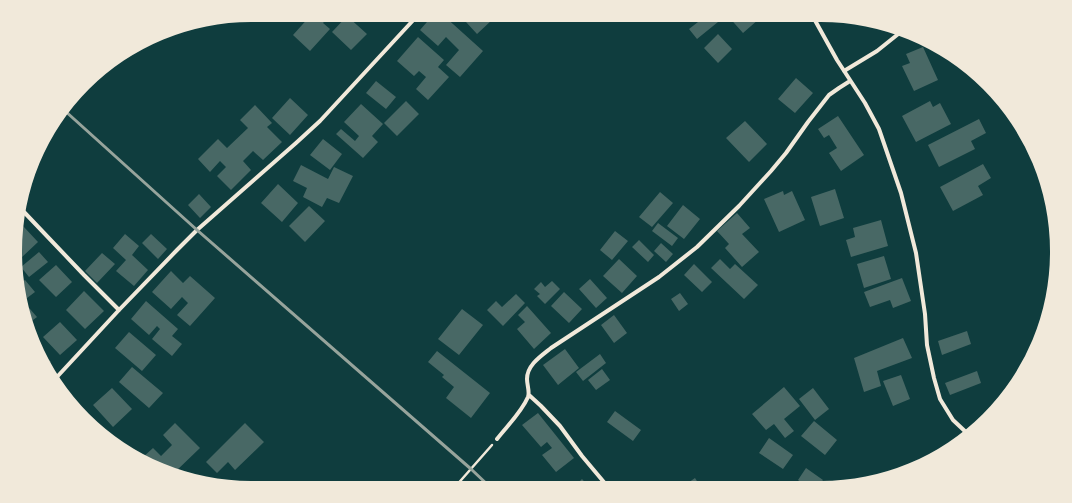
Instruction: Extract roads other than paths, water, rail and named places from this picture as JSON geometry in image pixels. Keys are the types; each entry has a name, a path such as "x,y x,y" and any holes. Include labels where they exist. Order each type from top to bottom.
{"street":[{"path":"59,375 119,310 197,230 320,121 412,22"},
{"path":"816,22 879,129 901,193 916,253 925,314 927,345 934,378 940,399 953,420 964,430"},
{"path":"844,71 877,51 897,35"},
{"path":"497,439 522,408 529,395 527,377 535,361 551,348 659,277 697,247 739,206 771,171 829,96 850,81"},
{"path":"25,213 119,310"},
{"path":"529,395 560,426 603,481"}],"railway":[{"path":"68,114 197,230 484,481"}]}
